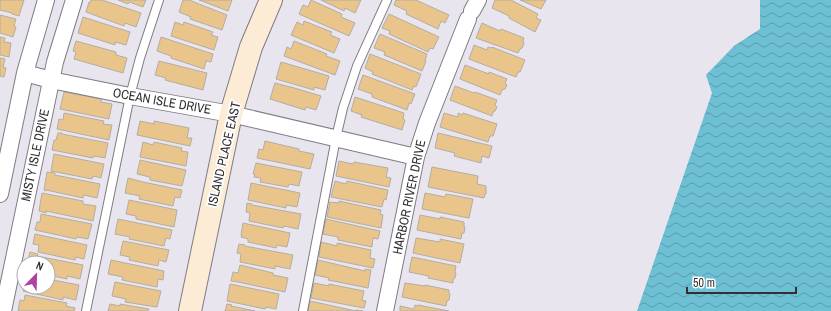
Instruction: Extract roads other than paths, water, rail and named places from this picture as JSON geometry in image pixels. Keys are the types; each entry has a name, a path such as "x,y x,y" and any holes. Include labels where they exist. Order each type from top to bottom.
{"street":[{"name":"MISTY ISLE DRIVE","path":"0,194 25,73 46,0"},
{"name":"MISTY ISLE DRIVE","path":"3,311 54,62 74,0"},
{"name":"ISLAND PLACE EAST","path":"190,311 231,114 251,47 270,0"},
{"name":"HARBOR RIVER DRIVE","path":"386,311 416,157 427,123 473,10"},
{"name":"OCEAN ISLE DRIVE","path":"25,73 51,80 130,96 231,114 416,157"}],"lane":[{"path":"86,311 130,96 140,58 159,0"},
{"path":"303,311 336,138 351,81 387,0"}],"water":[{"path":"760,0 831,0 831,311 637,311 712,93 706,75 734,46 760,29"}]}
